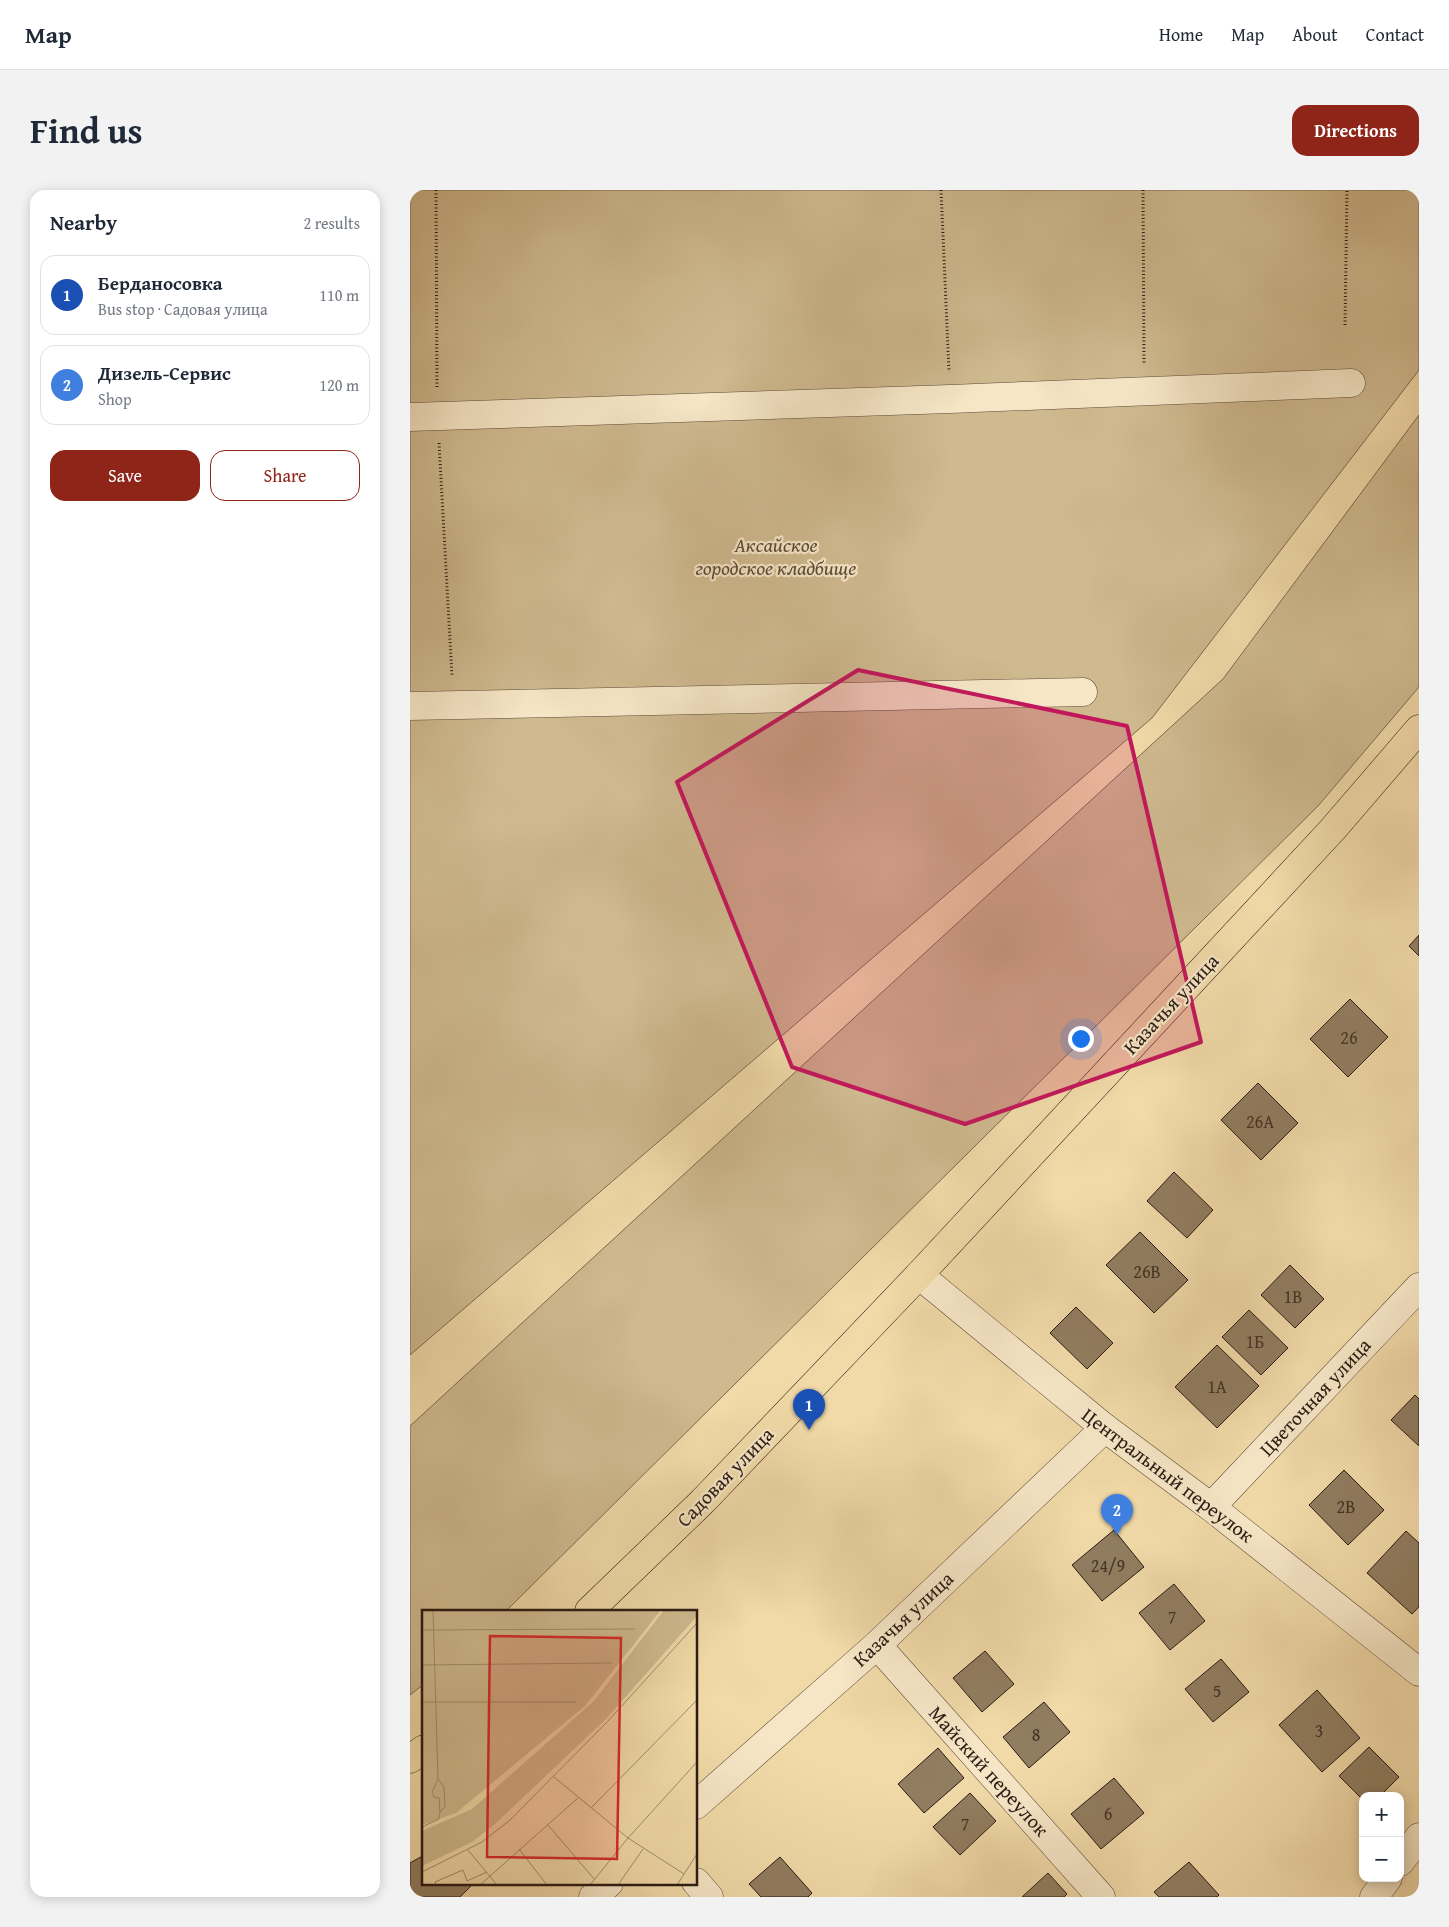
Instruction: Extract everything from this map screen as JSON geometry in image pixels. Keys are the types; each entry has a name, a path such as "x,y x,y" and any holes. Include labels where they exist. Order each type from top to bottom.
{"main road":[{"name":"Казачья улица","path":"919,1275 1326,836 1419,730"},
{"name":"Садовая улица","path":"590,1610 703,1501 919,1275"},
{"path":"410,1759 422,1751"}],"street":[{"path":"410,417 950,399 1351,383"},
{"path":"410,706 1083,692"},
{"name":"Центральный переулок","path":"919,1275 1105,1428 1211,1507 1419,1672"},
{"name":"Цветочная улица","path":"1211,1507 1419,1287"},
{"name":"Казачья улица","path":"698,1803 877,1645 1105,1428"},
{"name":"Майский переулок","path":"877,1645 1102,1897"},
{"path":"1404,1857 1419,1837"},
{"path":"1374,1897 1385,1882"},
{"path":"593,1897 608,1884"},
{"path":"698,1884 709,1897"}],"path":[{"path":"436,190 437,416 453,705"},
{"path":"941,190 950,399"},
{"path":"1143,190 1144,391"},
{"path":"1345,325 1348,190"}],"highlighted area":[{"path":"858,670 1127,726 1201,1042 965,1124 792,1067 677,782"}],"green space":[{"name":"Аксайское городское кладбище","path":"410,190 1419,190 1419,370 1152,718 410,1355"},
{"path":"1419,415 1419,687 1318,806 507,1610 422,1610 422,1686 410,1695 410,1426 1223,679"}],"building":[{"path":"1419,935 1419,956 1409,946"},
{"path":"1350,999 1388,1037 1348,1077 1310,1039"},
{"path":"1258,1083 1298,1123 1261,1160 1221,1120"},
{"path":"1174,1172 1213,1210 1187,1238 1147,1201"},
{"path":"1140,1232 1188,1280 1154,1313 1106,1265"},
{"path":"1290,1265 1324,1299 1295,1328 1261,1295"},
{"path":"1076,1307 1113,1343 1087,1369 1050,1333"},
{"path":"1249,1310 1288,1348 1261,1375 1222,1337"},
{"path":"1217,1345 1259,1386 1217,1428 1175,1387"},
{"path":"1415,1395 1419,1399 1419,1446 1391,1420"},
{"path":"1344,1470 1384,1510 1348,1545 1309,1505"},
{"path":"1114,1530 1144,1567 1102,1601 1072,1565"},
{"path":"1406,1531 1419,1543 1419,1607 1412,1614 1367,1573"},
{"path":"1174,1584 1205,1621 1170,1650 1139,1613"},
{"path":"985,1651 1014,1684 982,1712 953,1678"},
{"path":"1221,1659 1249,1692 1213,1722 1185,1689"},
{"path":"1317,1690 1360,1738 1322,1772 1279,1725"},
{"path":"1044,1702 1070,1732 1029,1768 1003,1737"},
{"path":"1369,1747 1399,1777 1384,1792 1359,1792 1359,1796 1339,1776"},
{"path":"938,1748 964,1778 924,1813 898,1784"},
{"path":"1114,1778 1144,1813 1101,1849 1071,1814"},
{"path":"970,1793 996,1821 960,1855 933,1827"},
{"path":"422,1856 422,1884 473,1884 460,1897 410,1897 410,1863"},
{"path":"780,1857 812,1893 808,1897 761,1897 749,1884"},
{"path":"1189,1862 1219,1895 1217,1897 1159,1897 1154,1892"},
{"path":"1048,1873 1067,1894 1064,1897 1022,1897"}],"place":[{"name":"Берданосовка","path":"809,1430"},
{"name":"Дизель-Сервис","path":"1117,1535"}]}
